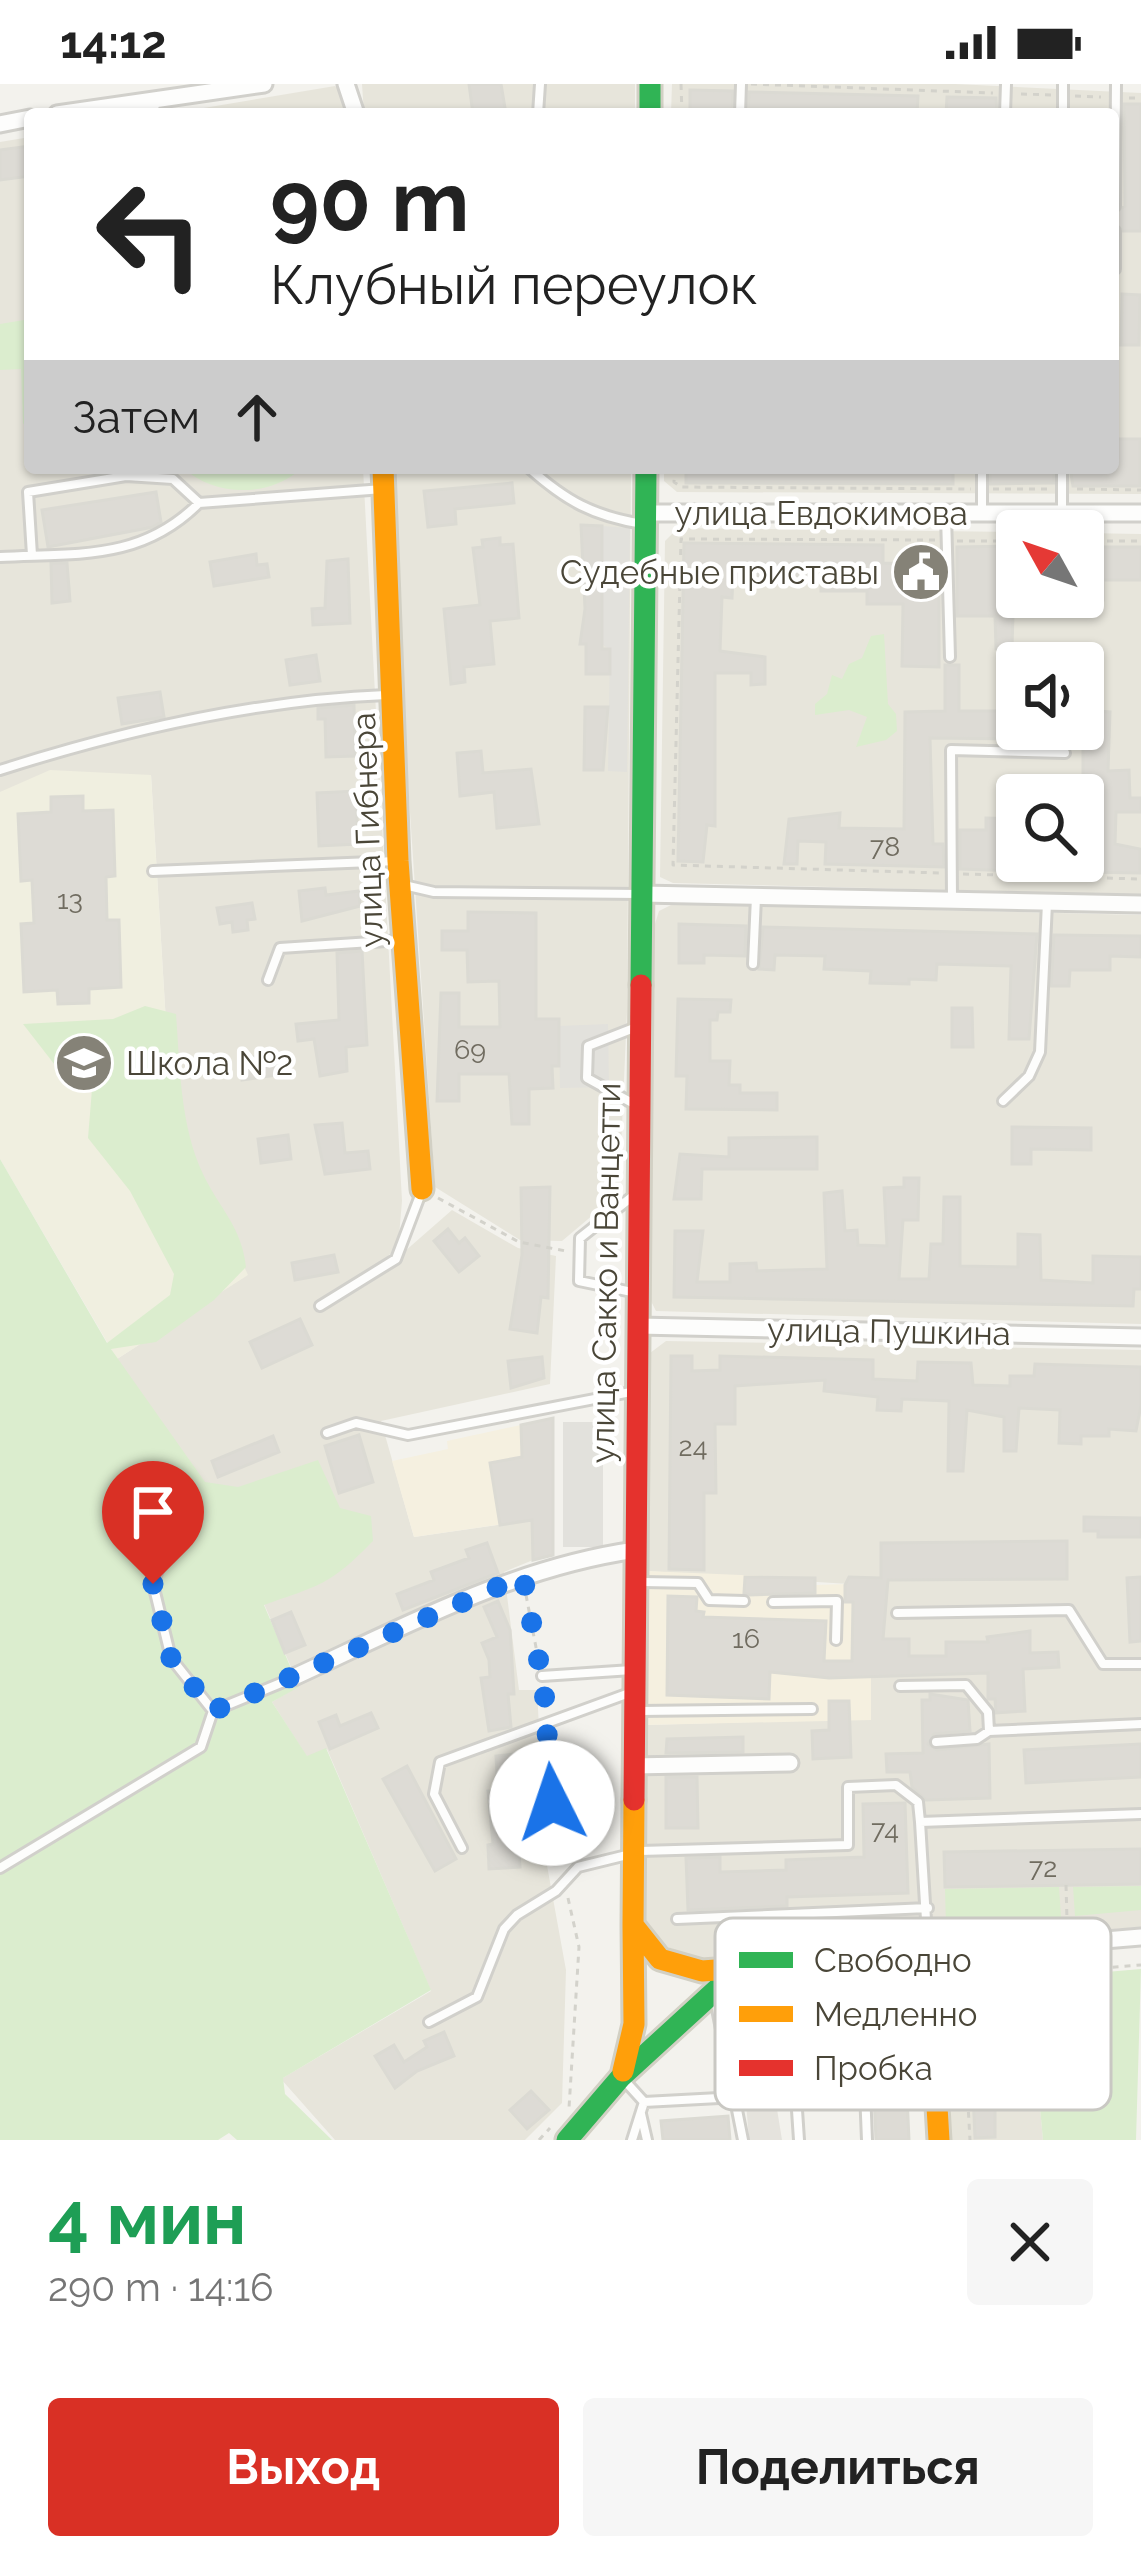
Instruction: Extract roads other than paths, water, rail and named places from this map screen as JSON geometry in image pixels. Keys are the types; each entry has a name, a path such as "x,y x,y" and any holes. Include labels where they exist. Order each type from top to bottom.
{"main road":[{"name":"улица Сакко и Ванцетти","path":"621,2077 634,2024 632,1766 646,474"},
{"name":"улица Гибнера","path":"384,478 398,861 422,1189"},
{"path":"632,1925 652,1957 664,1964 715,1970"},
{"path":"567,2140 621,2077 714,1991"},
{"path":"937,2110 939,2140"}],"street":[{"path":"154,108 264,84"},
{"name":"улица Евдокимова","path":"1104,513 1141,513"},
{"name":"улица Евдокимова","path":"645,519 996,514"},
{"path":"641,893 1141,904"},
{"name":"улица Пушкина","path":"638,1326 1141,1336"},
{"path":"294,1677 523,1576 583,1558 636,1550"},
{"path":"632,1766 790,1763"},
{"path":"1111,1940 1141,1937"}],"lane":[{"path":"536,474 566,501 594,515 645,519"},
{"path":"982,474 982,514"},
{"path":"1062,474 1062,510"},
{"path":"32,555 28,493 126,476 173,479 199,503"},
{"path":"0,556 127,548 172,530 199,503 384,478"},
{"path":"946,513 950,657"},
{"path":"0,770 319,698 395,694"},
{"path":"952,900 951,750 1065,753"},
{"path":"153,871 398,861"},
{"path":"400,885 434,892 641,893"},
{"path":"754,964 756,896"},
{"path":"1003,1101 1029,1076 1040,1052 1047,902"},
{"path":"268,980 280,948 403,939"},
{"path":"640,1108 586,1078 588,1046 641,1025"},
{"path":"320,1306 396,1259 422,1189"},
{"path":"638,1294 579,1281 580,1238 639,1191"},
{"path":"327,1433 356,1423 408,1435 637,1391"},
{"path":"170,1537 153,1584 171,1658 213,1711"},
{"path":"636,1582 698,1582 709,1600 744,1601"},
{"path":"773,1602 837,1601 836,1640"},
{"path":"897,1613 1069,1610 1103,1664 1141,1664"},
{"path":"542,1676 633,1691 812,1709"},
{"path":"0,1868 201,1747 213,1711 294,1677"},
{"path":"900,1686 966,1685 988,1712 989,1731"},
{"path":"461,1848 434,1794 440,1762 547,1727 633,1691"},
{"path":"936,1742 977,1739 989,1731 1141,1724"},
{"path":"429,2022 477,1997 504,1929 590,1862 632,1852 848,1845 848,1787 896,1785 918,1802 928,1918"},
{"path":"920,1822 1141,1814"},
{"path":"677,1918 928,1908"},
{"path":"714,1991 715,1995"},
{"path":"621,2077 643,2108 647,2140"},
{"path":"643,2108 715,2100"},
{"path":"632,2140 643,2108"},
{"path":"740,2110 743,2140"},
{"path":"797,2110 799,2140"},
{"path":"866,2110 867,2140"}],"place":[{"name":"Судебные приставы","path":"921,572"},
{"name":"Школа №2","path":"84,1063"}]}
